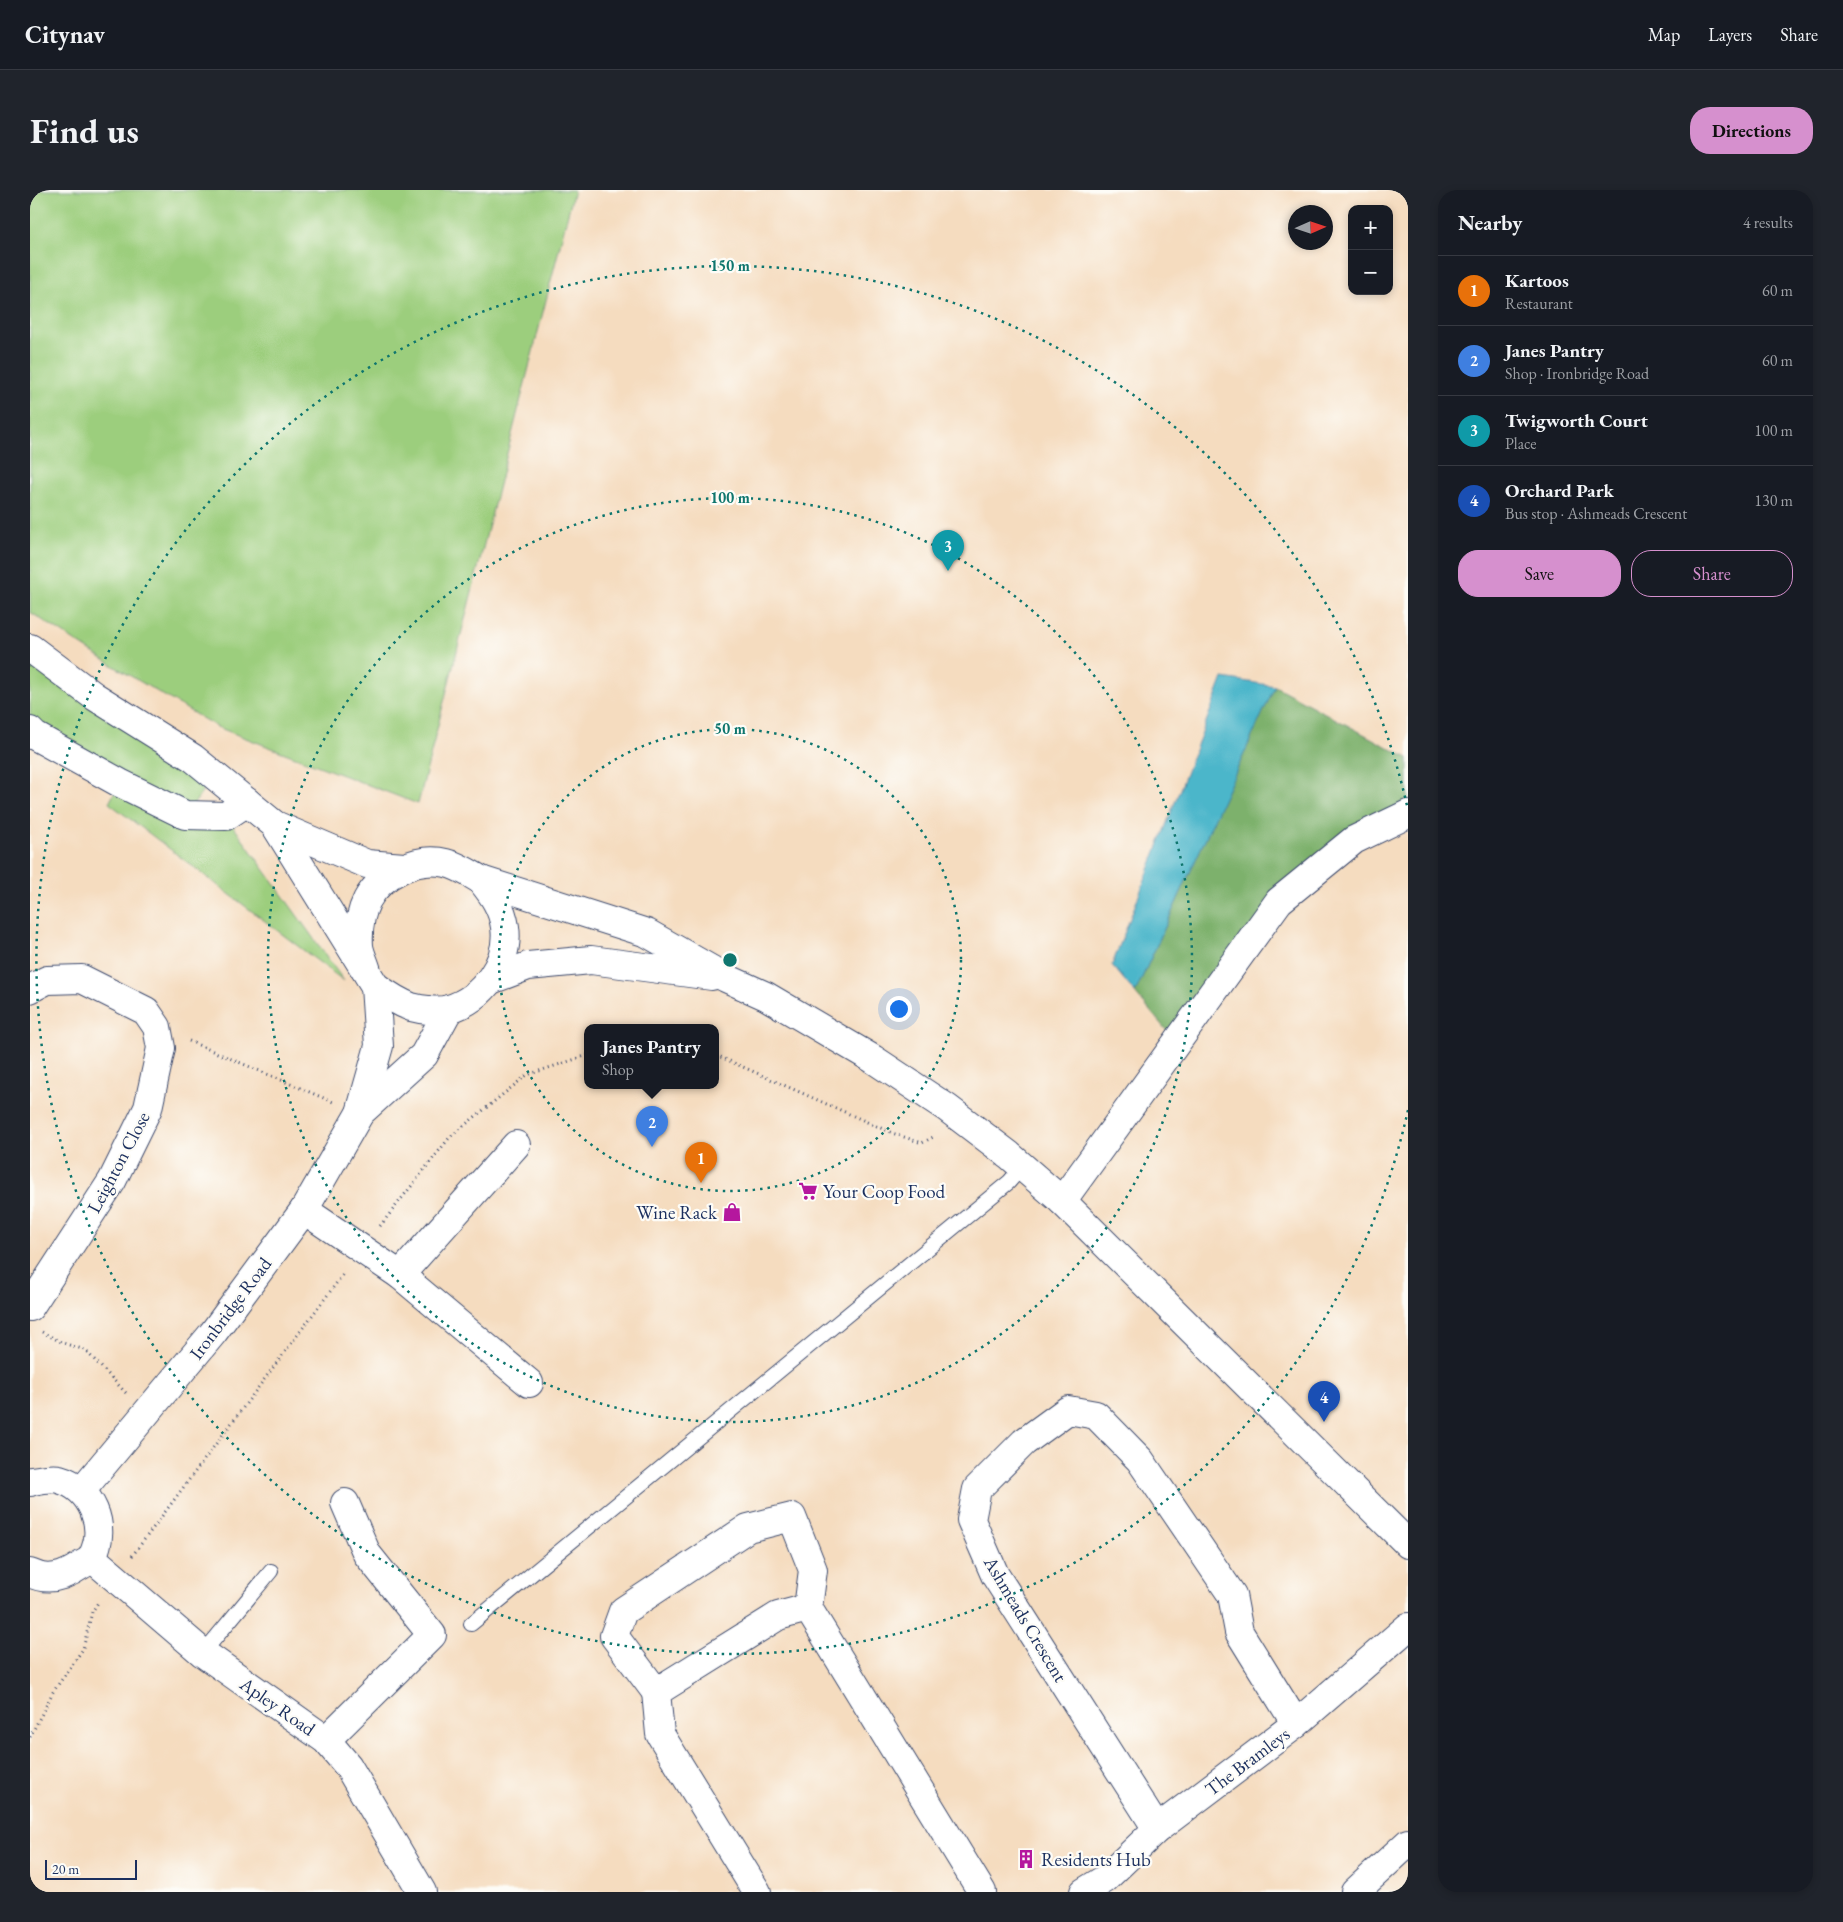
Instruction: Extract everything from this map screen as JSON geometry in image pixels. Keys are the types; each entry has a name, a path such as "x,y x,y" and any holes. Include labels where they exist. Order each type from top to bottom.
{"street":[{"path":"30,648 94,696 193,758 275,825 368,864 404,867"},
{"path":"30,732 120,783 185,815 226,816 247,802"},
{"path":"1062,1201 1279,901 1354,840 1408,814"},
{"path":"275,825 371,979 394,999 412,1007 432,1010 449,1009 474,997 491,980 503,956 505,928 498,902 481,880"},
{"path":"371,979 359,948 359,923 367,900 383,880 404,867 424,862 444,863 464,869 481,880 647,933 726,978 766,996 873,1059 965,1122 1062,1201 1408,1544"},
{"path":"491,980 528,966 592,960 726,978"},
{"name":"Leighton Close","path":"30,989 47,980 82,979 146,1011 156,1027 161,1048 148,1108 112,1181 31,1307"},
{"name":"Ironbridge Road","path":"82,1490 213,1333 304,1210 360,1113 379,1046 371,979"},
{"name":"Ironbridge Road","path":"360,1113 424,1055 449,1009"},
{"path":"400,1275 516,1145"},
{"path":"304,1210 400,1275 529,1383"},
{"name":"Ashmeads Crescent","path":"1157,1829 995,1575 971,1520 977,1489 1024,1442 1068,1410 1096,1415 1140,1460 1232,1595 1239,1632 1296,1724"},
{"path":"30,1482 32,1480 59,1479 82,1490 96,1512 98,1538 92,1558 65,1576 39,1578 30,1573"},
{"path":"326,1740 432,1635 367,1554 345,1503"},
{"path":"757,1892 660,1734 656,1692 614,1636 623,1612 748,1528 792,1517 812,1570 808,1608 982,1892"},
{"name":"Apley Road","path":"92,1558 203,1653 326,1740 348,1766 422,1892"},
{"path":"656,1692 778,1616 808,1608"},
{"name":"The Bramleys","path":"1084,1892 1105,1879 1157,1829 1296,1724 1408,1627"},
{"path":"1355,1892 1408,1843"}],"lane":[{"path":"471,1624 1009,1182 1022,1167"},
{"path":"203,1653 270,1571"}],"path":[{"path":"156,1027 360,1113"},
{"path":"30,1737 53,1692 83,1649 92,1612 115,1578 362,1249 450,1137 527,1075 584,1055"},
{"path":"719,1055 892,1133 922,1143 965,1122"},
{"path":"31,1307 42,1333 63,1343 85,1350 145,1413"}],"green space":[{"path":"30,190 574,190 418,804 217,727 112,665 30,612"},
{"path":"30,648 193,758 203,791 186,815 226,816 344,981 109,803 119,784 30,731"},
{"path":"1275,686 1408,758 1408,814 1279,901 1176,1042 1135,993"}],"water":[{"path":"1223,678 1275,686 1135,993 1112,965"}],"place":[{"name":"Twigworth Court","path":"948,571"},
{"name":"Janes Pantry","path":"652,1147"},
{"name":"Kartoos","path":"701,1183"},
{"name":"Your Coop Food","path":"808,1191"},
{"name":"Wine Rack","path":"732,1212"},
{"name":"Orchard Park","path":"1324,1422"},
{"name":"Residents Hub","path":"1026,1859"}]}
